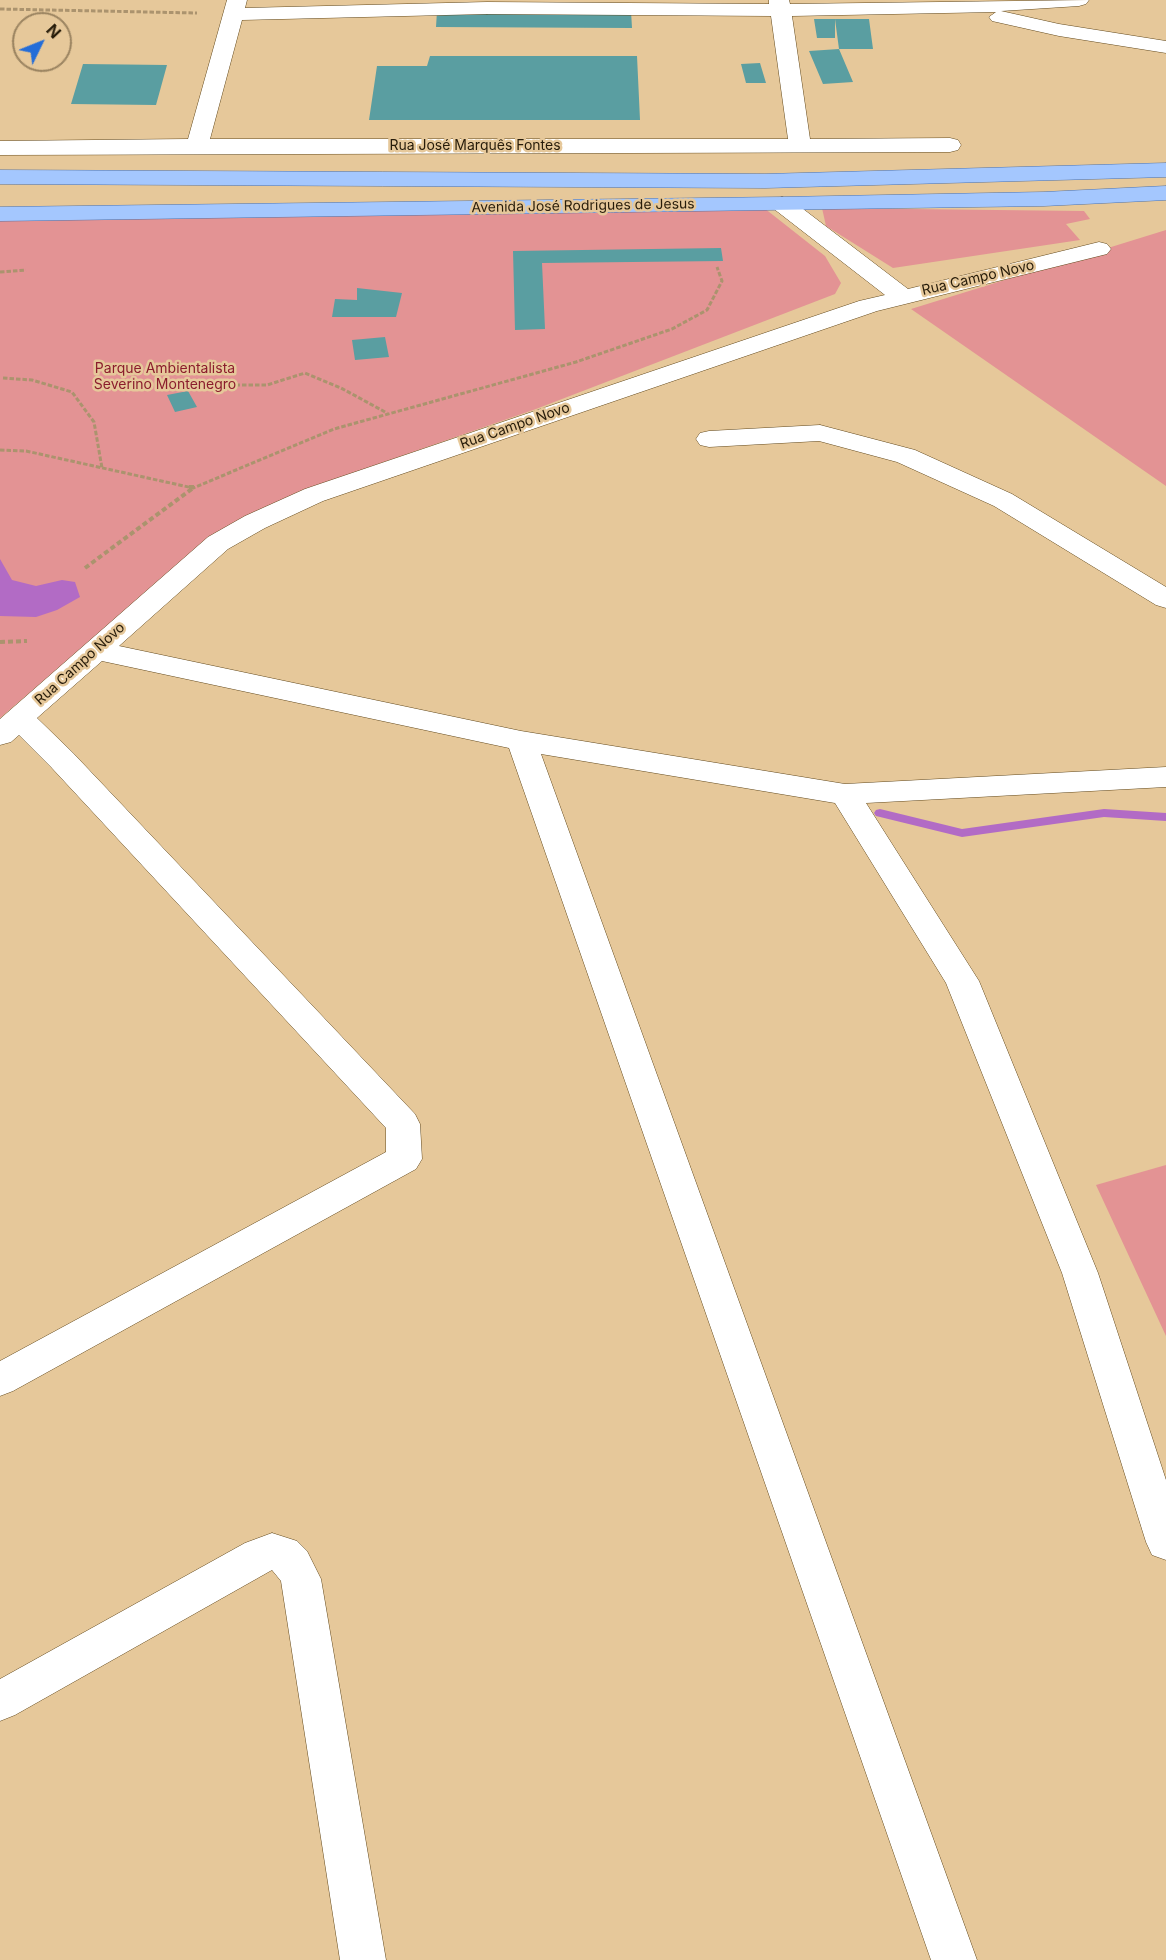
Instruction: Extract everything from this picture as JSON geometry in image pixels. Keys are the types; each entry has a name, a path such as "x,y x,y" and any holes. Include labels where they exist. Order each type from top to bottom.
{"main road":[{"name":"Avenida José Rodrigues de Jesus","path":"0,177 765,181 1166,170"},
{"name":"Avenida José Rodrigues de Jesus","path":"0,213 782,204 1044,199 1166,194"}],"street":[{"path":"197,146 235,7 488,4 956,8 1079,0"},
{"path":"780,5 800,146"},
{"path":"956,8 1059,30 1166,47"},
{"name":"Rua José Marquês Fontes","path":"0,148 950,145"},
{"path":"782,204 902,296"},
{"name":"Rua Campo Novo","path":"9,727 218,543 255,522 314,495 902,296 1099,249"},
{"path":"709,439 820,433 906,456 1003,500 1166,599"},
{"path":"95,650 521,741 844,794 1166,777"},
{"path":"0,1380 404,1159 403,1124 62,760 9,727"},
{"path":"521,741 954,1960"},
{"path":"844,794 962,981 1080,1273 1166,1542"},
{"path":"0,1701 259,1556 272,1551 283,1554 293,1564 301,1579 363,1960"}],"path":[{"path":"0,9 235,7"},
{"path":"85,568 194,488 334,429 576,362 672,329 707,310 722,281 717,267"},
{"path":"0,272 26,270"},
{"path":"229,385 267,385 304,373 340,388 388,414"},
{"path":"3,378 32,380 72,392 94,422 102,468"},
{"path":"0,450 26,451 194,488"},
{"path":"0,642 27,641"}],"green space":[{"name":"Parque Ambientalista Severino Montenegro","path":"759,204 825,256 841,283 835,294 536,409 298,492 138,600 0,718 0,214"},
{"path":"822,208 1084,211 1090,219 1066,224 1080,240 893,268 826,226"},
{"path":"1166,230 1166,486 911,309"},
{"path":"1166,1165 1166,1336 1096,1185"}],"shaded area":[{"path":"0,559 12,580 36,586 62,580 75,582 80,597 57,610 36,617 0,616"}],"building":[{"path":"437,11 631,11 632,28 436,27"},
{"path":"814,19 835,19 835,38 817,38"},
{"path":"835,19 869,19 873,49 839,49"},
{"path":"839,49 853,82 823,84 809,51"},
{"path":"430,56 637,56 640,120 369,120 377,66 427,66"},
{"path":"760,63 766,83 746,83 741,64"},
{"path":"83,64 167,65 156,105 71,104"},
{"path":"721,248 723,261 542,263 545,329 515,330 513,251"},
{"path":"357,288 402,293 396,317 332,317 335,299 357,300"},
{"path":"385,337 389,357 355,360 352,340"},
{"path":"188,391 197,407 175,412 167,395"}],"waterway":[{"path":"880,813 962,833 1104,813 1166,817"}]}
